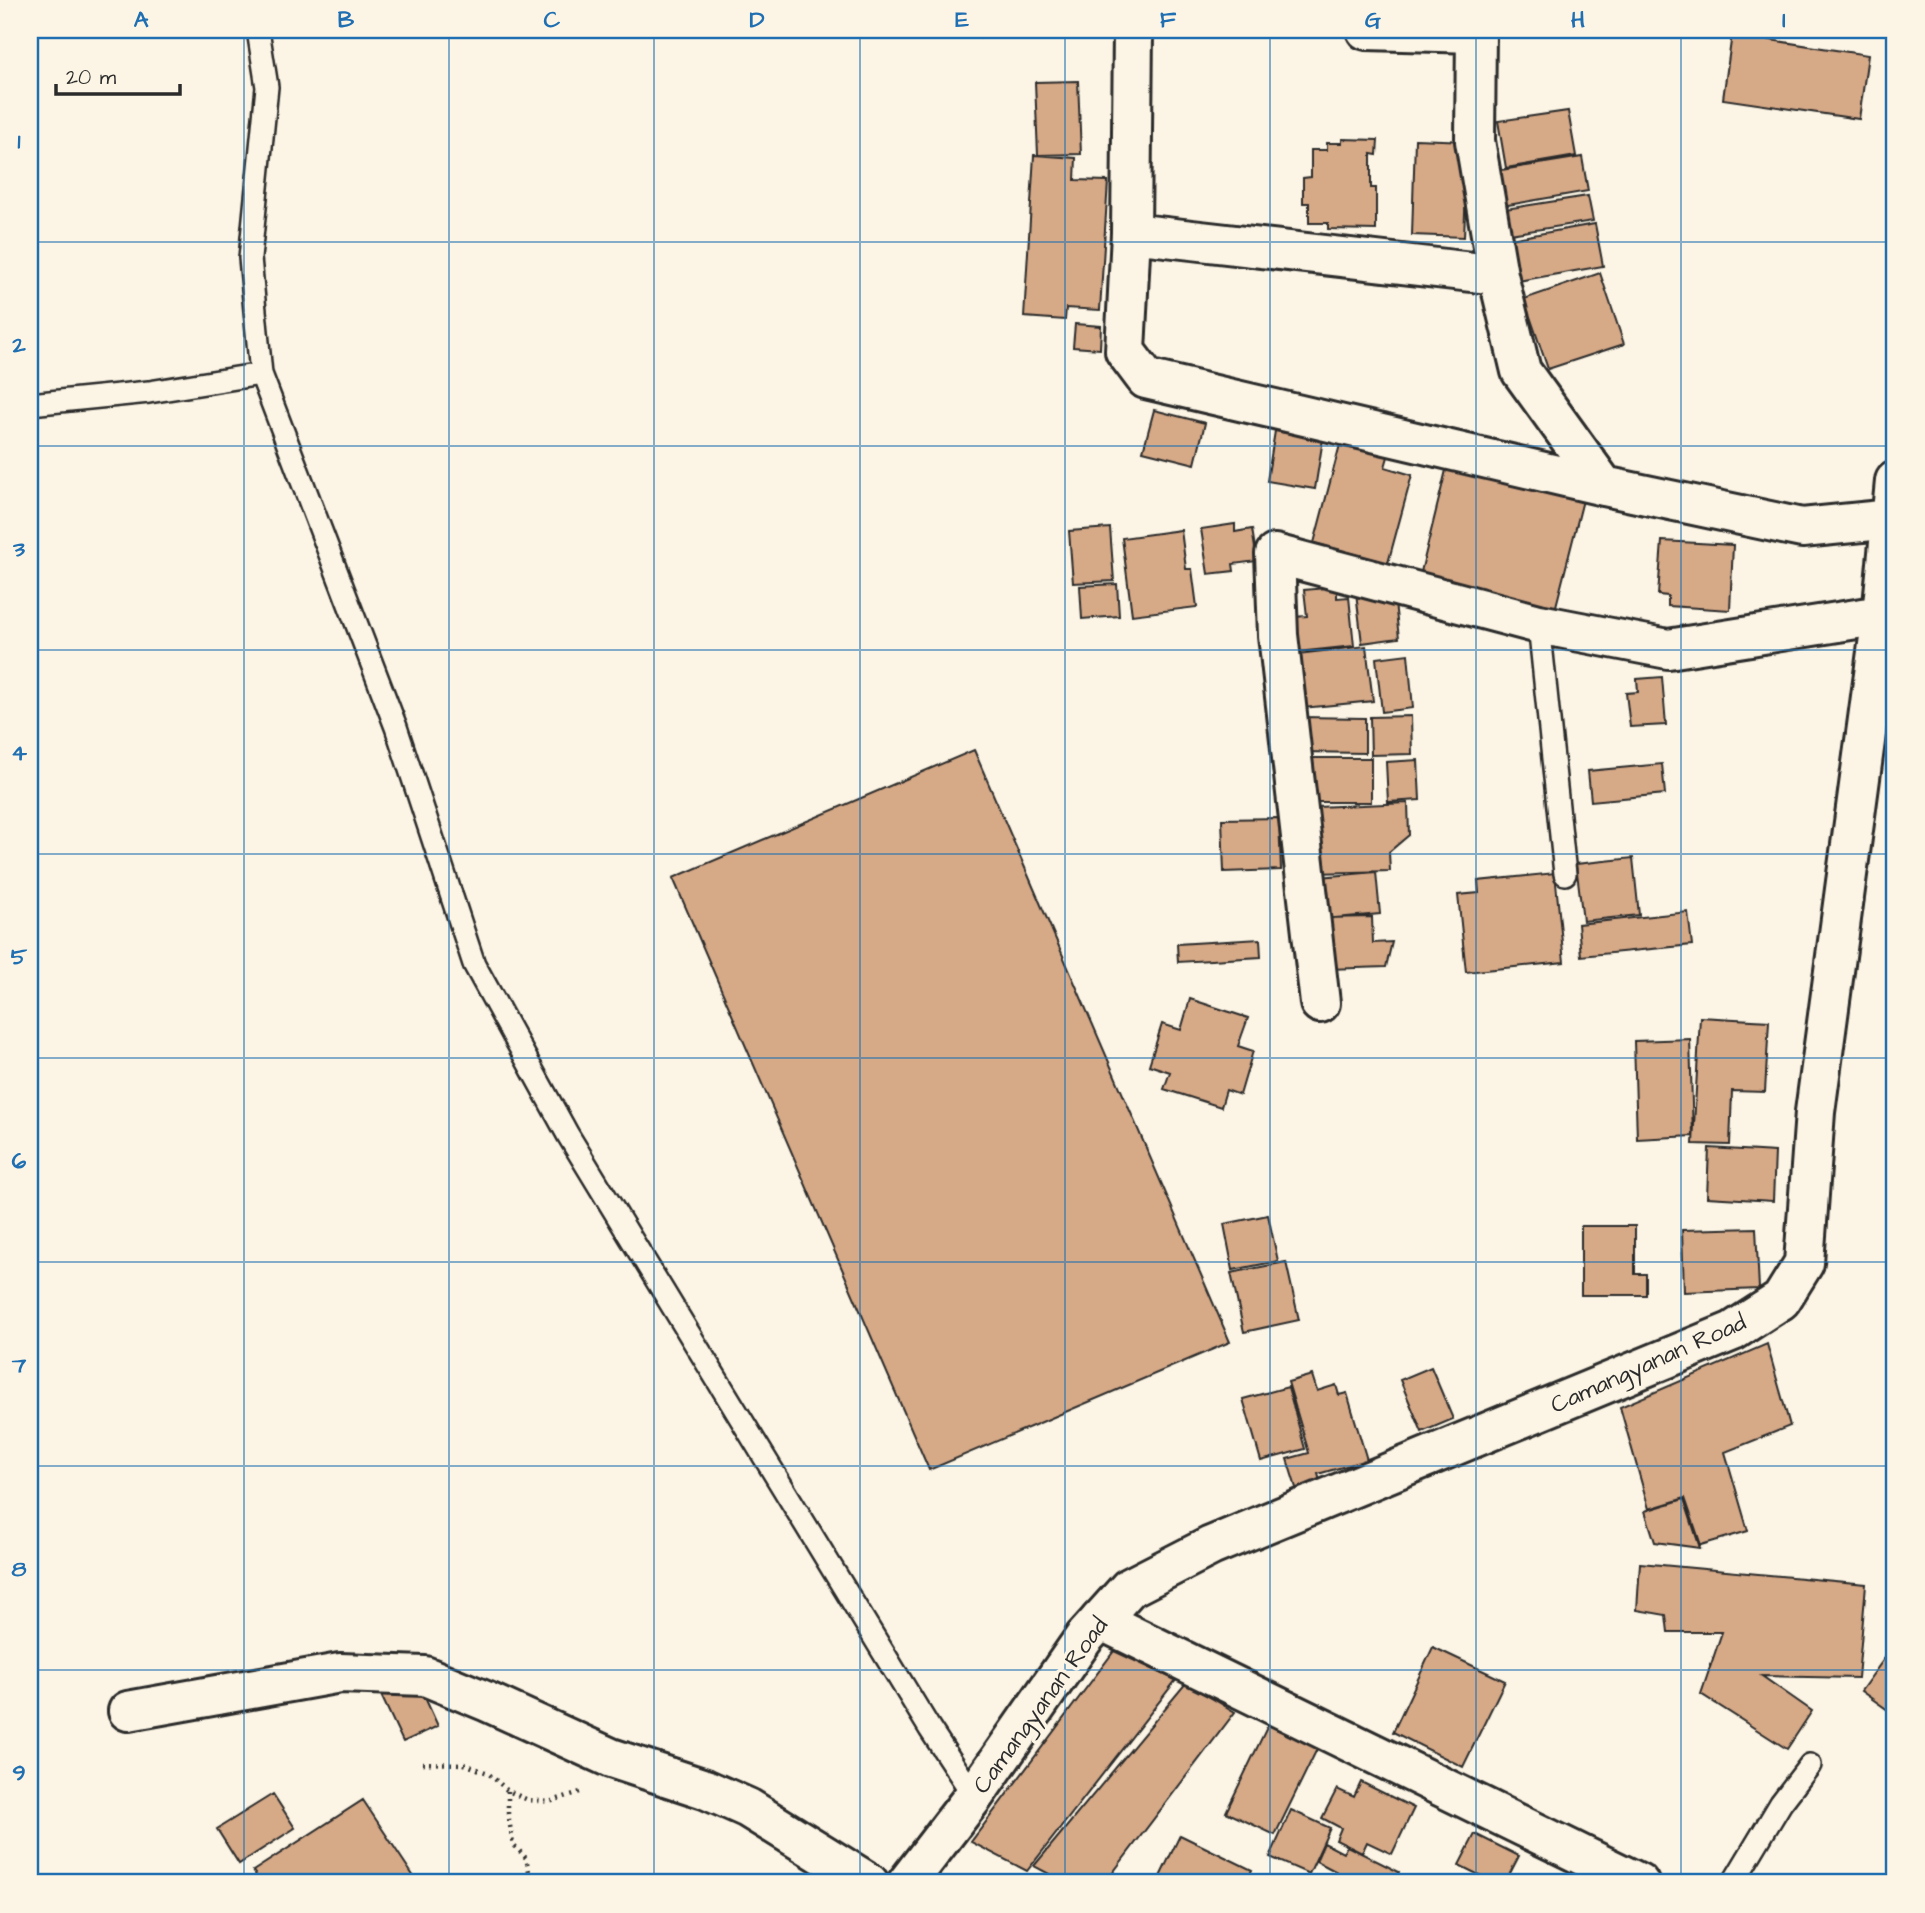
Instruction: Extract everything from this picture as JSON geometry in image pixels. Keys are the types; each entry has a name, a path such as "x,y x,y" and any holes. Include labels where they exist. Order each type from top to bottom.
{"street":[{"path":"1133,30 1131,233 1125,351 1146,379 1604,486 1801,528 1892,519"},
{"path":"1366,30 1476,31 1475,141 1498,275 1521,371 1604,486"},
{"path":"1131,233 1498,275"},
{"name":"Camangyanan Road","path":"907,1883 974,1796 1084,1638 1129,1588 1210,1546 1733,1331 1781,1300 1804,1263 1815,1111 1882,615 1895,481"},
{"path":"1320,1003 1278,635 1275,554 1539,624 1668,649 1882,615"},
{"path":"1100,1620 1639,1883"},
{"path":"128,1711 340,1673 425,1676 611,1758 705,1789 748,1808 869,1883"}],"lane":[{"path":"258,30 267,87 250,258 261,374 396,727 474,964 568,1135 930,1729 974,1796"},
{"path":"30,404 149,392 261,374"},
{"path":"1539,624 1565,874"},
{"path":"1733,1883 1781,1803 1810,1765"}],"path":[{"path":"422,1763 464,1764 488,1773 508,1791 528,1800 549,1802 589,1790"},
{"path":"508,1791 513,1844 526,1858 529,1883"}],"building":[{"path":"974,30 991,30 980,38"},
{"path":"1732,34 1868,55 1859,119 1723,99"},
{"path":"1078,81 1081,154 1038,155 1035,82"},
{"path":"1568,111 1576,156 1506,168 1498,121"},
{"path":"1342,139 1378,140 1377,155 1371,154 1371,188 1376,188 1376,230 1328,229 1328,223 1309,223 1309,203 1303,203 1303,178 1311,177 1311,150 1327,150 1327,143 1342,143"},
{"path":"1415,139 1468,141 1464,237 1412,235"},
{"path":"1034,155 1076,158 1075,180 1108,181 1100,310 1066,308 1065,320 1024,317"},
{"path":"1582,157 1588,191 1496,207 1489,172"},
{"path":"1588,196 1593,221 1503,235 1499,210"},
{"path":"1595,224 1603,266 1518,281 1510,239"},
{"path":"1600,273 1624,344 1548,369 1524,299"},
{"path":"1075,324 1101,326 1100,349 1073,347"},
{"path":"1154,410 1205,423 1195,464 1143,451"},
{"path":"1275,431 1323,439 1315,489 1267,481"},
{"path":"1342,437 1390,450 1385,467 1412,475 1388,563 1314,543"},
{"path":"1448,462 1584,496 1555,610 1420,576"},
{"path":"1235,524 1235,532 1252,529 1257,561 1233,564 1234,571 1208,574 1201,529"},
{"path":"1110,528 1114,581 1073,583 1069,531"},
{"path":"1181,530 1186,569 1192,569 1197,607 1132,615 1122,538"},
{"path":"1662,541 1733,545 1730,610 1668,606 1668,596 1658,595"},
{"path":"1117,584 1119,616 1082,619 1080,586"},
{"path":"1355,584 1394,594 1399,638 1362,643"},
{"path":"1337,587 1337,598 1349,597 1354,646 1297,652 1293,617 1307,616 1304,590"},
{"path":"1366,646 1373,701 1303,708 1289,655"},
{"path":"1408,654 1413,708 1382,712 1376,658"},
{"path":"1662,677 1666,725 1630,727 1626,693 1638,692 1637,679"},
{"path":"1411,716 1412,754 1371,755 1370,717"},
{"path":"1301,717 1365,718 1365,753 1301,752"},
{"path":"974,750 1230,1342 929,1470 673,878"},
{"path":"1305,758 1371,758 1371,802 1306,802"},
{"path":"1418,760 1420,800 1388,802 1386,762"},
{"path":"1662,764 1665,794 1591,801 1588,771"},
{"path":"1408,803 1409,835 1389,852 1390,871 1315,873 1317,807"},
{"path":"1279,818 1281,870 1224,872 1222,819"},
{"path":"1633,858 1639,915 1583,921 1576,864"},
{"path":"1376,872 1380,914 1324,919 1320,877"},
{"path":"1555,873 1564,962 1466,972 1458,895 1479,893 1478,881"},
{"path":"1688,912 1692,945 1581,956 1578,924"},
{"path":"1372,917 1373,943 1392,942 1386,967 1328,969 1326,918"},
{"path":"1260,939 1261,957 1178,962 1177,944"},
{"path":"1190,999 1248,1018 1238,1046 1253,1051 1240,1095 1226,1090 1221,1107 1164,1089 1170,1072 1149,1065 1162,1024 1181,1030"},
{"path":"1700,1017 1769,1021 1765,1092 1732,1091 1730,1145 1693,1144"},
{"path":"1690,1039 1693,1136 1637,1139 1634,1041"},
{"path":"1709,1148 1775,1152 1773,1201 1707,1197"},
{"path":"1268,1215 1278,1261 1233,1270 1224,1224"},
{"path":"1581,1226 1635,1226 1635,1274 1646,1274 1646,1295 1581,1295"},
{"path":"1756,1228 1759,1289 1684,1292 1682,1230"},
{"path":"1286,1262 1299,1320 1244,1332 1231,1273"},
{"path":"1767,1344 1790,1426 1725,1452 1748,1531 1701,1545 1685,1498 1649,1509 1620,1407"},
{"path":"1431,1367 1453,1419 1422,1432 1400,1380"},
{"path":"1312,1375 1317,1391 1336,1385 1339,1395 1347,1393 1367,1460 1318,1474 1321,1484 1297,1491 1287,1459 1309,1453 1288,1382"},
{"path":"1288,1387 1305,1449 1261,1461 1243,1399"},
{"path":"1684,1499 1700,1548 1655,1542 1645,1511"},
{"path":"1640,1563 1866,1584 1858,1678 1762,1676 1812,1711 1787,1749 1701,1694 1722,1632 1668,1632 1666,1615 1637,1610"},
{"path":"1895,1646 1895,1715 1861,1691"},
{"path":"1433,1647 1505,1681 1463,1767 1393,1732"},
{"path":"1114,1651 1176,1680 1027,1871 971,1842"},
{"path":"416,1678 438,1726 403,1742 380,1693"},
{"path":"1186,1683 1235,1712 1105,1883 1066,1883 1034,1866"},
{"path":"1269,1723 1318,1747 1275,1835 1226,1812"},
{"path":"1361,1782 1414,1808 1392,1854 1367,1842 1362,1853 1336,1840 1341,1828 1322,1818 1337,1789 1354,1797"},
{"path":"273,1794 295,1828 239,1864 217,1829"},
{"path":"363,1800 418,1883 261,1883 253,1871"},
{"path":"1291,1810 1330,1828 1309,1874 1270,1857"},
{"path":"1475,1834 1519,1856 1505,1883 1495,1883 1459,1865"},
{"path":"1180,1835 1252,1870 1246,1883 1157,1883"},
{"path":"1324,1843 1343,1853 1347,1846 1399,1872 1394,1883 1338,1883 1332,1880 1337,1872 1316,1861"},
{"path":"1583,1870 1608,1883 1576,1883"}]}
